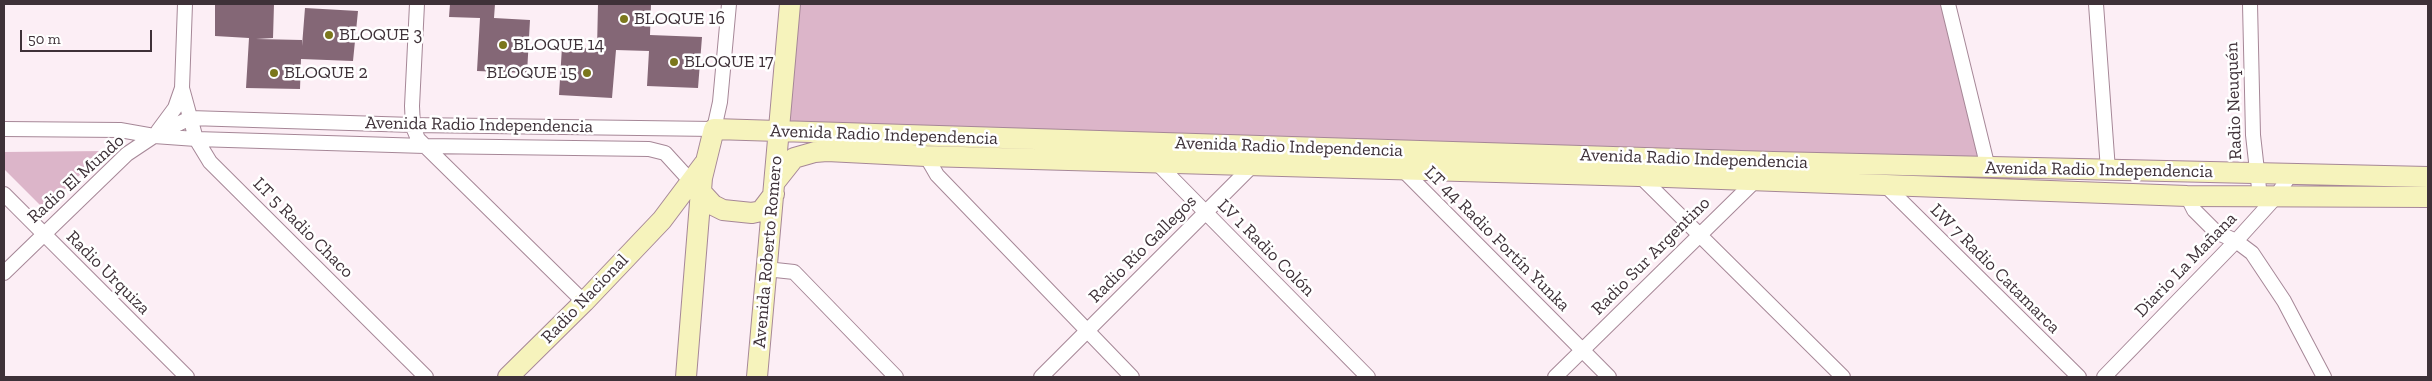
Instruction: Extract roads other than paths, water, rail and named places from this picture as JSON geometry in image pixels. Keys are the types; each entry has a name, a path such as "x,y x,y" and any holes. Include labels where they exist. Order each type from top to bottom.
{"main road":[{"name":"Avenida Roberto Romero","path":"756,377 780,132 790,4"},
{"name":"Avenida Roberto Romero","path":"746,131 758,127 771,114 785,66"},
{"name":"Avenida Radio Independencia","path":"714,129 1773,162 2428,177"},
{"path":"686,377 697,195 714,129"},
{"name":"Avenida Radio Independencia","path":"697,195 723,210 752,213 761,211 794,158 815,152 1639,176 2187,196 2428,197"},
{"path":"662,220 672,215 697,195"},
{"name":"Radio Nacional","path":"508,377 584,302 662,220 697,195"}],"street":[{"path":"154,136 175,108 182,88 185,4"},
{"path":"417,4 412,106 413,124 418,139 584,302"},
{"path":"714,129 721,92 729,4"},
{"path":"1948,4 1988,168"},
{"path":"2096,4 2108,170"},
{"name":"Radio Neuquén","path":"2250,4 2256,173 2267,197"},
{"name":"LT 5 Radio Chaco","path":"182,88 196,139 210,162 426,377"},
{"name":"Avenida Radio Independencia","path":"154,136 190,118 714,129"},
{"name":"Avenida Radio Independencia","path":"4,129 120,130 154,136 196,139 425,146 649,148 665,153 697,195"},
{"name":"Radio El Mundo","path":"4,273 42,234 127,154 154,136"},
{"name":"LV 1 Radio Colón","path":"1138,143 1368,377"},
{"name":"Radio Río Gallegos","path":"1041,377 1087,333 1271,146"},
{"path":"926,156 936,175 1087,333 1132,377"},
{"path":"1619,157 1843,377"},
{"name":"Radio Sur Argentino","path":"1555,377 1773,162"},
{"name":"LT 44 Radio Fortín Yunka","path":"1402,169 1609,377"},
{"name":"Diario La Mañana","path":"2104,377 2236,241 2267,197 2290,175"},
{"name":"LW 7 Radio Catamarca","path":"1886,186 2079,377"},
{"name":"Radio Urquiza","path":"4,194 187,377"},
{"path":"2187,196 2194,210 2216,232 2236,241 2252,253 2284,301 2324,377"},
{"path":"766,268 794,272 896,377"}],"place":[{"name":"BLOQUE 16","path":"624,19"},
{"name":"BLOQUE 3","path":"329,35"},
{"name":"BLOQUE 14","path":"503,45"},
{"name":"BLOQUE 17","path":"674,62"},
{"name":"BLOQUE 2","path":"274,73"},
{"name":"BLOQUE 15","path":"587,73"}]}
